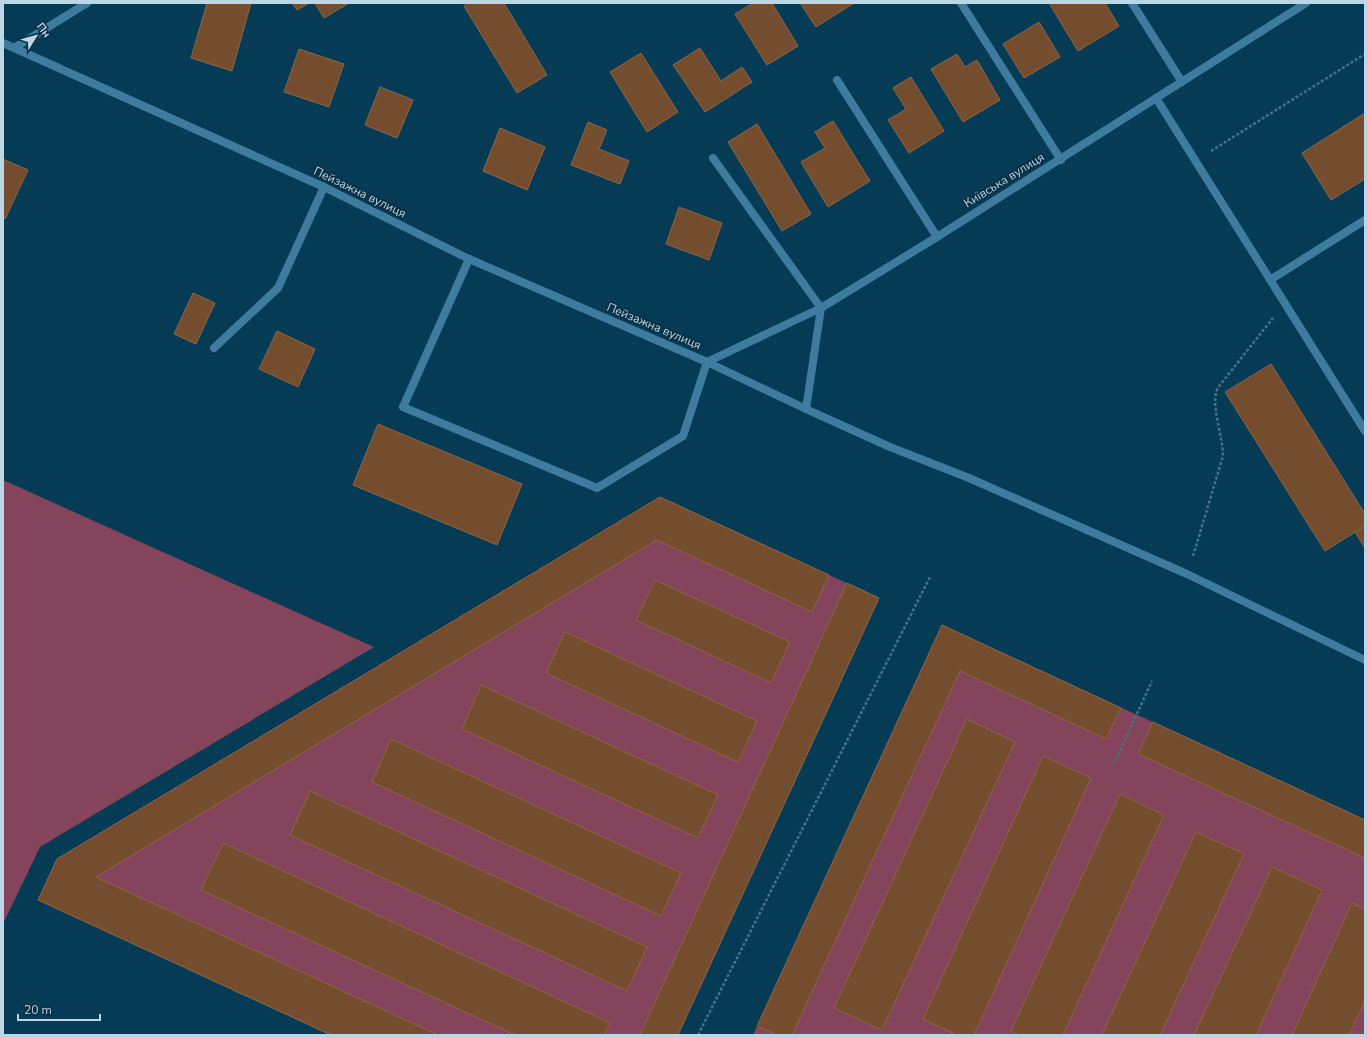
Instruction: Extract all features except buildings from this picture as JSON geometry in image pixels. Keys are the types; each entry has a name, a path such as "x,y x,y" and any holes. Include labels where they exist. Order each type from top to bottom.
{"street":[{"path":"14,48 87,3"},
{"path":"962,3 1061,160"},
{"path":"1132,3 1182,82"},
{"name":"Київська вулиця","path":"707,362 821,308 1061,160 1302,4"},
{"name":"Пейзажна вулиця","path":"3,43 324,187 469,259 707,362 806,410 890,447 969,478 1187,574 1365,660"},
{"path":"837,80 937,237"},
{"path":"1156,98 1365,431"},
{"path":"713,158 821,308 806,410"},
{"path":"214,348 278,288 324,187"},
{"path":"1270,280 1365,220"},
{"path":"469,259 403,407 596,488 683,436 707,362"}],"path":[{"path":"1195,161 1365,54"},
{"path":"1187,574 1222,456 1223,448 1215,402 1216,393 1220,385 1284,303"},
{"path":"698,1035 930,577"},
{"path":"1114,764 1152,681"}],"shaded area":[{"path":"3,480 374,647 40,847 3,924"},
{"path":"660,497 879,598 678,1035 331,1035 38,900 57,859"},
{"path":"942,625 1365,820 1365,1035 753,1035"}]}
